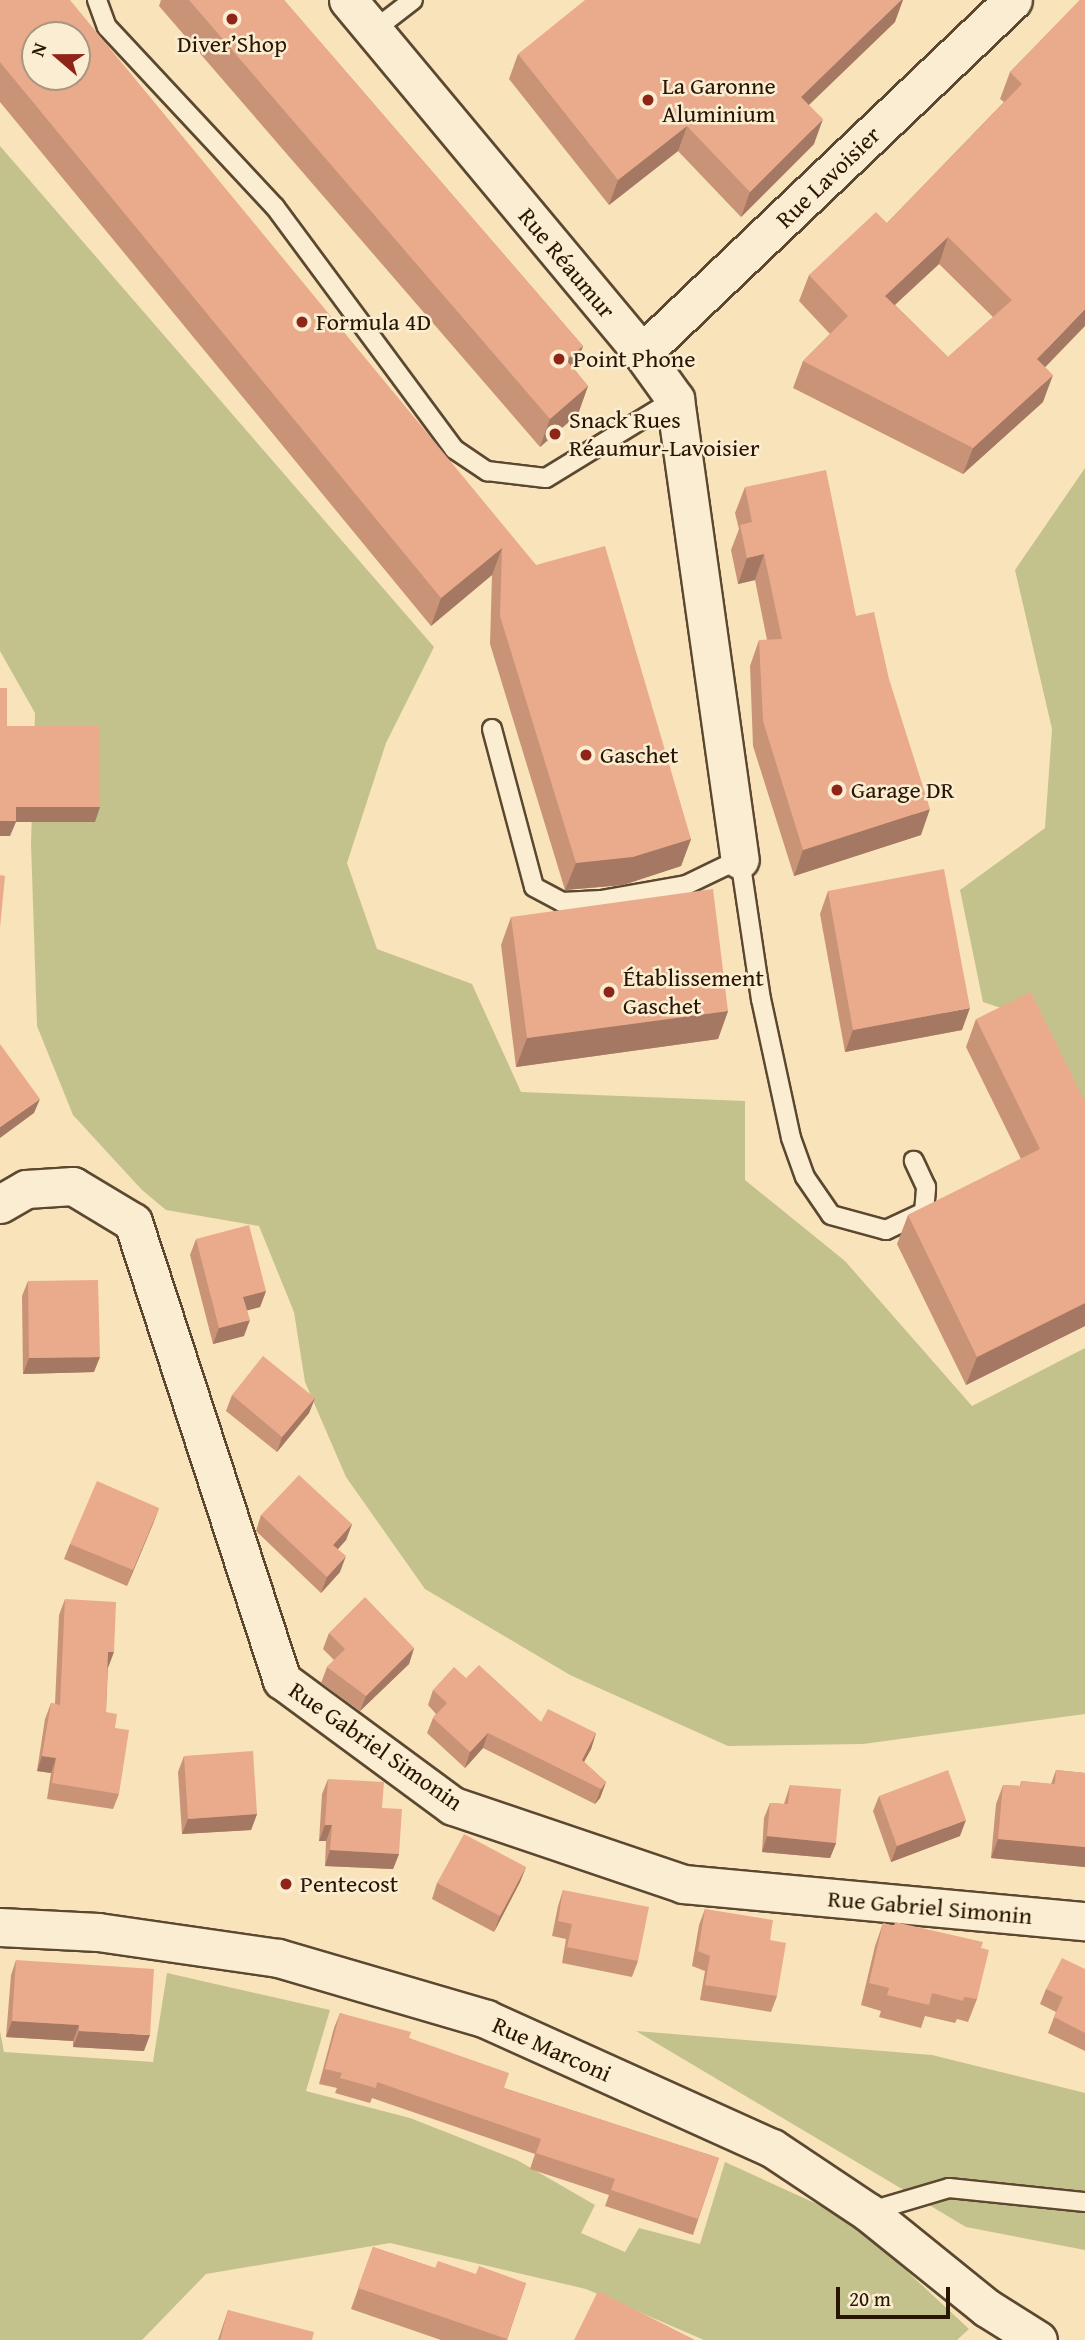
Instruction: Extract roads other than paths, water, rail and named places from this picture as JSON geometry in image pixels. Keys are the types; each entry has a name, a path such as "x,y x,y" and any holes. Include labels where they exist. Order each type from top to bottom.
{"street":[{"name":"Rue Réaumur","path":"348,0 642,353 675,399 740,859"},
{"name":"Rue Lavoisier","path":"642,353 1013,0"},
{"name":"Rue Gabriel Simonin","path":"0,1204 26,1189 73,1186 134,1222 282,1680 453,1806 683,1884 1085,1921"},
{"name":"Rue Marconi","path":"0,1927 98,1932 278,1958 486,2019 772,2148 868,2212 987,2308 1038,2340"}],"lane":[{"path":"97,0 107,27 275,207 454,449 486,471 545,478 675,399"},
{"path":"374,30 413,0"},
{"path":"492,729 534,887 562,902 601,900 686,884 740,859 761,999 791,1138 806,1177 831,1215 886,1230 924,1212 926,1187 914,1161"},
{"path":"868,2212 949,2188 1085,2202"}],"place":[{"name":"Diver’Shop","path":"232,19"},
{"name":"La Garonne Aluminium","path":"648,100"},
{"name":"Formula 4D","path":"302,322"},
{"name":"Point Phone","path":"559,359"},
{"name":"Snack Rues Réaumur-Lavoisier","path":"555,434"},
{"name":"Gaschet","path":"586,755"},
{"name":"Garage DR","path":"837,790"},
{"name":"Établissement Gaschet","path":"609,992"},
{"name":"Pentecost","path":"286,1884"}]}
